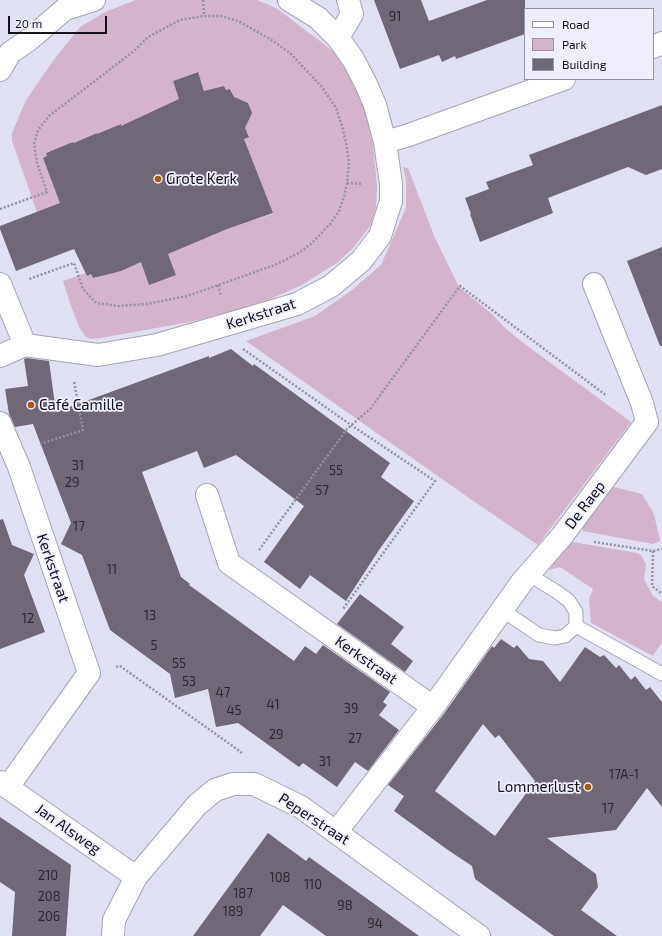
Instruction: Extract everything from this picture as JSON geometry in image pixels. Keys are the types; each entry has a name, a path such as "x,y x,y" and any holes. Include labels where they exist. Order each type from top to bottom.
{"street":[{"path":"0,70 10,53 30,39 61,5 94,0"},
{"name":"Kerkstraat","path":"25,345 98,355 157,345 297,304 331,286 361,261 380,236 391,201 391,184 386,142 376,105 353,59 338,38 318,18 289,0"},
{"path":"338,38 352,14 348,0"},
{"path":"386,142 561,80"},
{"name":"De Raep","path":"433,707 528,574 562,536 647,422 642,403 594,284"},
{"path":"0,356 25,345 1,286"},
{"name":"Kerkstraat","path":"0,423 19,467 89,673"},
{"name":"Kerkstraat","path":"207,495 229,563 433,707"},
{"path":"4,784 89,673"},
{"path":"336,832 433,707"},
{"name":"Jan Alsweg","path":"4,784 136,877"},
{"name":"Peperstraat","path":"113,936 114,920 136,877 197,805 215,790 233,784 254,784 301,807 479,936"}],"lane":[{"path":"502,610 539,635 555,638 565,636 576,626 576,612 569,601 528,574"},
{"path":"576,626 662,674"}],"path":[{"path":"203,0 204,16"},
{"path":"0,209 47,192 37,163 34,144 38,130 49,116 134,51 148,37 180,20 204,16 221,16 238,21 285,49 322,87 336,108 345,137 348,162 347,184 339,211 330,224 311,244 297,254 275,264 187,296 153,303 118,306 96,303 83,288 74,263 1,286"},
{"path":"243,573 347,429 370,409 460,286 610,398"},
{"path":"229,325 237,345 351,425 435,481 326,632"},
{"path":"13,453 83,430 69,352"},
{"path":"562,536 653,551 662,549"},
{"path":"653,551 652,586 662,594"},
{"path":"89,673 120,666 241,752 244,784"}],"green space":[{"path":"136,0 257,0 276,8 341,57 354,80 367,116 373,145 377,186 376,208 371,225 353,248 337,263 300,286 268,300 234,311 190,322 91,339 86,337 79,327 63,281 85,273 87,276 91,274 93,278 97,278 95,273 143,261 143,267 149,284 176,275 170,258 167,258 165,253 209,231 211,236 214,235 213,230 248,213 251,221 273,214 244,139 249,136 247,132 242,133 227,94 232,92 231,89 226,90 224,86 220,87 222,91 207,97 197,72 173,81 182,107 123,129 120,124 118,125 119,130 99,138 97,133 75,146 73,142 70,143 72,148 51,155 50,151 46,152 47,156 43,159 44,161 49,160 65,203 37,212 12,141 12,133 26,100 53,61 80,27 105,12"},
{"path":"403,167 408,168 435,238 459,287 492,314 504,327 522,342 631,422 538,545 246,341 315,316 352,290 381,265 406,208 406,180"},
{"path":"610,486 642,494 654,514 660,541 653,544 583,531 582,523"},
{"path":"573,542 637,553 641,555 646,564 644,579 653,596 662,602 662,642 653,656 591,623 589,599 593,589 560,567 549,570 564,547"}],"building":[{"path":"374,0 421,0 429,21 487,0 525,0 524,34 456,59 455,56 442,62 439,55 400,69"},
{"name":"Grote Kerk","path":"198,72 204,91 224,86 226,90 230,89 234,97 248,103 252,113 245,128 249,137 244,139 273,213 227,229 168,254 176,275 149,285 141,262 121,271 93,278 91,274 87,276 74,249 16,271 0,226 60,203 43,158 47,156 46,153 121,124 121,126 179,99 173,81"},
{"path":"662,105 662,169 646,175 628,167 548,198 553,213 480,242 465,198 489,189 486,182 533,165 529,155"},
{"path":"662,247 662,346 660,346 627,261"},
{"path":"231,349 253,366 254,364 390,463 381,477 414,501 379,550 346,601 310,575 300,589 264,562 304,506 236,455 204,468 197,451 142,472 181,577 190,584 189,585 294,661 305,646 316,654 323,645 390,692 383,702 387,705 379,715 399,730 368,771 355,762 337,787 303,763 299,767 238,723 216,727 208,689 175,698 170,674 110,630 82,555 61,544 71,523 33,424 15,427 9,414 5,389 28,386 24,359 27,358 49,361 56,412"},
{"path":"3,519 12,545 34,554 24,575 45,632 0,649 0,520"},
{"path":"360,594 404,627 391,644 413,661 405,672 337,624"},
{"name":"Lommerlust","path":"501,639 514,648 517,645 529,659 543,661 560,682 585,647 600,657 604,655 616,668 619,665 631,680 635,676 646,690 650,687 662,702 662,807 647,788 616,830 547,838 596,874 598,887 581,910 617,936 554,936 475,879 472,866 394,811 404,796 388,785 443,715 492,646 494,648","holes":["483,724 495,738 499,735 535,781 495,836 435,791"]},
{"path":"0,817 71,865 66,936 12,936 15,892 0,882"},
{"path":"268,833 306,861 309,857 419,936 326,936 283,905 260,936 193,936"}],"place":[{"name":"Grote Kerk","path":"158,179"},
{"name":"Café Camille","path":"31,405"},
{"name":"Lommerlust","path":"588,787"}]}
